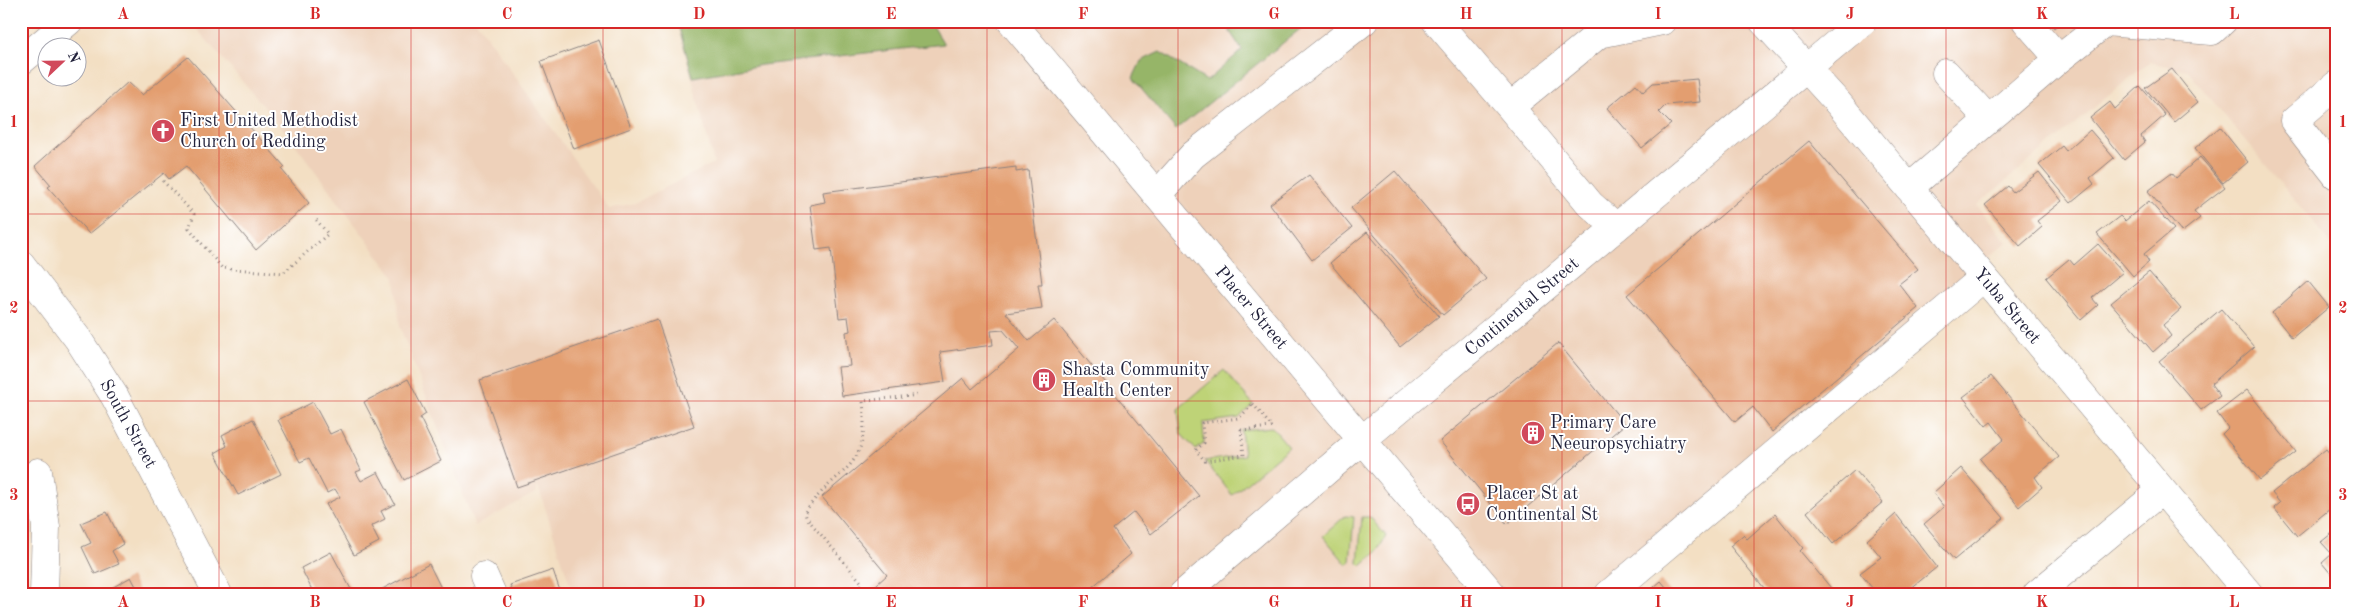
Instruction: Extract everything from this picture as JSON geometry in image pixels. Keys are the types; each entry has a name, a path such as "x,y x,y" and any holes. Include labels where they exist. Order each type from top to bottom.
{"street":[{"path":"21,61 69,21"},
{"name":"Placer Street","path":"1011,21 1492,594"},
{"path":"1157,195 1194,155 1364,21"},
{"path":"1436,21 1590,204 1616,228"},
{"path":"1510,107 1593,28 1662,21"},
{"name":"Yuba Street","path":"1763,21 1838,103 1982,278 2249,594"},
{"name":"Continental Street","path":"1183,594 1362,440 1863,21"},
{"path":"2026,21 2059,59"},
{"path":"1909,188 2059,59 2106,22 2212,31 2223,21"},
{"path":"1946,72 1988,119"},
{"path":"2336,85 2294,121 2336,174"},
{"name":"South Street","path":"21,264 78,338 115,397 218,594"},
{"path":"1609,594 1982,278"},
{"path":"38,472 46,527 44,594"},
{"path":"2038,594 2162,490"}],"path":[{"path":"163,181 194,214 189,228 222,268 283,273 328,234 314,217"},
{"path":"848,594 862,583 806,518 805,512 852,464 859,453 865,431 863,401 920,395"},
{"path":"1253,404 1272,427 1241,430 1244,456 1204,461 1196,450 1204,443 1202,423 1239,418 1253,404"}],"shaded area":[{"path":"190,21 476,21 609,209 635,203 714,163 677,21 2336,21 2336,250 2187,70 2149,62 1977,205 2007,242 1599,594 573,594 538,486 536,487 537,492 475,526 400,327 395,278 286,132"}],"green space":[{"path":"677,21 930,21 944,44 762,65 693,77"},
{"path":"1223,21 1310,21 1176,130 1133,78 1141,61 1160,52 1207,81 1242,50"},
{"path":"1224,370 1253,404 1239,418 1203,423 1204,443 1196,450 1181,434 1178,409"},
{"path":"1272,427 1289,447 1232,495 1205,461 1244,455 1241,430"},
{"path":"1345,516 1354,517 1350,562 1347,565 1323,536"},
{"path":"1362,517 1370,517 1386,536 1377,552 1361,566 1358,563"}],"building":[{"path":"354,21 367,21 359,27"},
{"path":"2048,21 2062,21 2054,28"},
{"path":"599,40 631,128 574,149 541,61"},
{"name":"First United Methodist Church of Redding","path":"188,57 285,167 282,170 309,203 256,250 186,166 169,179 164,173 89,234 48,187 51,185 35,166 128,82 142,95"},
{"path":"2172,69 2198,102 2174,122 2145,88"},
{"path":"1697,79 1700,102 1666,105 1659,112 1671,124 1642,148 1607,108 1636,84 1643,92 1653,83"},
{"path":"2140,86 2165,115 2141,136 2145,142 2124,160 2090,118 2110,102 2115,109"},
{"path":"2220,127 2248,162 2223,183 2195,148"},
{"path":"2090,130 2114,158 2090,178 2094,184 2071,203 2039,165 2062,146 2066,151"},
{"path":"1809,141 1918,269 1899,284 1918,308 1772,432 1753,407 1735,422 1627,295"},
{"path":"2200,157 2225,187 2194,211 2200,218 2182,232 2148,191 2172,173 2176,178"},
{"name":"Shasta Community Health Center","path":"1016,167 1016,172 1028,170 1042,284 1038,284 1042,308 1006,313 1029,341 1054,320 1199,496 1151,534 1134,512 1113,529 1131,554 1084,594 866,594 887,575 822,497 963,378 972,389 1019,349 1003,330 991,331 993,345 940,352 945,382 842,396 838,367 850,366 846,332 850,331 848,317 839,318 831,248 816,250 810,205 825,202 823,192"},
{"path":"1395,171 1486,279 1443,315 1351,208"},
{"path":"2039,172 2062,201 2037,221 2042,227 2020,246 1985,205 2008,186 2013,192"},
{"path":"1309,175 1352,228 1312,260 1270,204"},
{"path":"2149,201 2174,229 2144,254 2149,262 2133,276 2097,234 2120,216 2125,221"},
{"path":"1367,232 1439,316 1400,347 1330,263"},
{"path":"2098,244 2123,272 2092,298 2098,305 2081,320 2046,278 2069,259 2074,265"},
{"path":"2149,272 2181,309 2163,325 2171,336 2153,352 2111,303"},
{"path":"2308,281 2329,307 2292,338 2272,313"},
{"path":"2221,309 2254,347 2211,384 2220,396 2201,410 2159,361"},
{"path":"657,319 694,426 517,487 480,380"},
{"name":"Primary Care Neeuropsychiatry","path":"1558,343 1625,424 1507,524 1440,441"},
{"path":"1991,376 2059,457 2035,477 2042,487 2019,507 1980,459 2004,439 1991,422 1986,426 1963,397"},
{"path":"408,379 426,414 420,418 441,461 404,480 364,402"},
{"path":"2247,390 2296,452 2260,480 2222,434 2228,428 2217,413"},
{"path":"313,402 330,434 341,429 361,470 356,472 361,481 378,472 395,504 381,511 385,519 371,526 379,542 354,555 326,504 340,497 335,489 327,493 309,458 300,462 278,420"},
{"path":"253,419 281,474 238,495 215,453 227,446 222,435"},
{"path":"2326,449 2336,461 2336,504 2297,536 2274,508 2280,503 2272,493"},
{"path":"1961,468 2004,518 1954,560 1924,524 1944,507 1933,493"},
{"path":"1855,470 1883,502 1833,544 1807,512"},
{"path":"107,512 123,544 112,551 119,564 95,574 82,547 91,543 81,523"},
{"path":"1775,514 1803,548 1800,551 1836,594 1769,594 1730,546 1743,535 1747,539"},
{"path":"1896,514 1937,567 1904,594 1877,594 1860,573 1881,557 1867,540"},
{"path":"2336,530 2336,580 2322,563 2332,554 2321,542"},
{"path":"331,552 353,593 314,594 301,568"},
{"path":"429,564 444,594 373,594"},
{"path":"553,570 561,594 513,594 510,585"},
{"path":"131,577 140,594 101,594"},
{"path":"1661,581 1672,594 1646,594"}],"place":[{"name":"First United Methodist Church of Redding","path":"163,131"},
{"name":"Shasta Community Health Center","path":"1044,380"},
{"name":"Primary Care Neeuropsychiatry","path":"1533,433"},
{"name":"Placer St at Continental St","path":"1468,504"}]}
